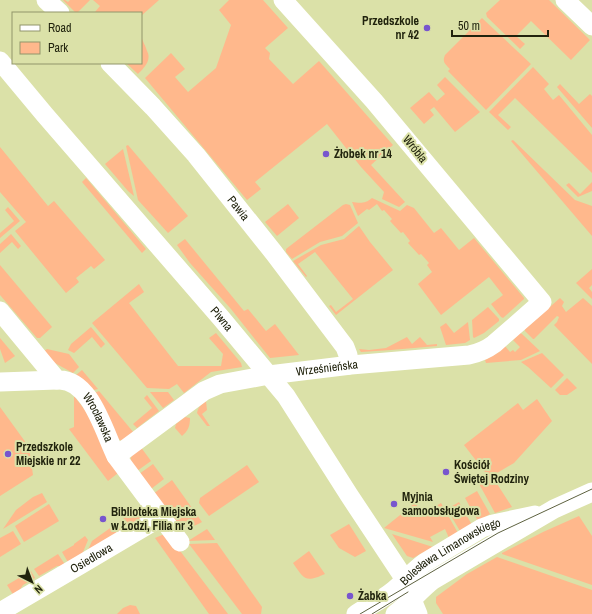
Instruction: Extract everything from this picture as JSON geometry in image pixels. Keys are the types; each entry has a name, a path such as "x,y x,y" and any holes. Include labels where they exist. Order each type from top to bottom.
{"street":[{"path":"46,0 59,12"},
{"name":"Wróbla","path":"283,0 374,101 542,302"},
{"path":"565,0 592,26"},
{"name":"Piwna","path":"0,61 217,313 286,396 349,495 398,568 415,607"},
{"name":"Pawia","path":"111,64 153,107 196,155 274,253 345,347 349,365"},
{"name":"Wrześnieńska","path":"116,456 204,391 220,384 269,375 349,365 476,354 486,350 494,344 542,302"},
{"path":"0,311 57,380"},
{"name":"Wrocławska","path":"57,380 64,379 73,383 85,393 96,410 116,456 180,542"},
{"path":"0,382 57,380"},
{"name":"Bolesława Limanowskiego","path":"356,614 385,597 424,563 482,528 554,509 592,492"},
{"name":"Bolesława Limanowskiego","path":"395,614 403,608 415,607 424,587 434,580 554,509"},
{"name":"Osiedlowa","path":"0,612 161,517"}],"green space":[{"path":"63,0 68,2 70,0 90,0 78,12 75,12"},
{"path":"93,0 159,0 142,15 142,12 95,12 100,6"},
{"path":"229,0 263,0 288,28 265,48 270,53 269,59 293,84 319,61 393,145 371,165 405,202 399,207 382,199 384,192 361,167 327,124 255,182 261,189 247,200 145,78 171,53 185,69 175,77 188,92 216,68 231,25 219,10"},
{"path":"500,0 549,0 590,40 571,60 531,21 516,36 525,44 520,49 487,17 486,13"},
{"path":"482,18 531,64 486,110 448,71 450,69 444,61 445,55"},
{"path":"142,40 149,58 147,64 138,74 127,64 142,64"},
{"path":"533,67 549,84 544,89 553,100 559,95 592,135 592,173 515,98 498,115 511,127 508,130 489,112"},
{"path":"445,77 480,112 455,132 434,107 430,110 434,115 424,124 410,108 429,92 437,101 445,94 437,85"},
{"path":"560,84 579,104 590,94 592,96 592,128 557,87"},
{"path":"513,140 575,200 592,206 592,236 511,141"},
{"path":"128,145 188,216 168,233 138,200 126,146"},
{"path":"0,147 48,206 54,201 105,260 94,269 91,266 76,278 79,282 66,293 15,231 26,222 0,192"},
{"path":"123,149 134,196 105,164"},
{"path":"86,178 146,249 142,253 82,182"},
{"path":"592,182 592,191 578,197 566,185 569,183 580,194"},
{"path":"372,198 400,211 407,205 414,208 434,233 441,228 459,250 474,238 524,299 503,318 501,317 491,304 503,295 489,277 441,315 418,284 432,272 427,265 429,263 408,243 410,241 403,232 401,233 390,221 392,219 384,210 382,211 377,204 358,216 352,202 365,202"},
{"path":"288,204 299,218 277,236 265,222"},
{"path":"346,204 350,205 358,223 342,236 320,242 292,259 286,252 286,249"},
{"path":"8,207 20,221 0,238 0,233 14,221 5,210"},
{"path":"359,226 393,270 336,315 329,306 331,305 336,312 353,299 315,252 298,264 307,276 306,277 293,261 321,245 344,239"},
{"path":"11,234 21,246 18,249 12,242 0,253 0,244"},
{"path":"185,239 244,311 248,309 266,331 275,324 299,355 270,358 231,309 190,263 177,245"},
{"path":"0,265 52,327 40,338 37,338 0,295"},
{"path":"592,269 592,285 589,288 592,292 592,299 576,283"},
{"path":"139,284 144,292 129,303 178,366 221,366 223,354 209,338 216,333 241,363 242,367 211,372 184,393 177,384 169,389 147,388 92,323"},
{"path":"560,298 564,302 562,306 566,312 583,298 592,306 592,364 554,325 559,317 557,316 534,339 525,331 525,329"},
{"path":"488,307 499,319 499,321 484,333 474,338 472,320"},
{"path":"468,322 470,340 465,343 446,345 440,327 446,323 454,333"},
{"path":"91,327 105,344 101,348 92,337 74,353 68,350 71,344"},
{"path":"520,333 540,351 521,360 486,363 485,360 499,352 505,346 510,352 513,350 515,352 520,347 513,340"},
{"path":"407,337 412,344 420,337 427,345 437,344 437,346 361,352 359,349 369,350 386,348"},
{"path":"0,338 15,356 5,363 0,349"},
{"path":"47,349 69,354 79,367 73,373 53,362 43,352"},
{"path":"542,353 564,375 551,388 521,362"},
{"path":"82,370 98,389 90,391 76,375"},
{"path":"567,378 577,388 567,395 560,395 555,390"},
{"path":"99,391 134,433 122,441 118,439 92,394"},
{"path":"150,392 168,392 174,400 163,408"},
{"path":"147,395 159,411 137,428 133,424 152,408 144,398"},
{"path":"74,396 85,410 118,473 108,481 69,429 74,427"},
{"path":"537,399 552,421 514,463 492,476 512,507 495,513 478,482 488,476 464,445 518,403 523,410"},
{"path":"206,401 207,410 202,414 210,426 207,426 197,413 201,405"},
{"path":"0,407 29,447 33,475 0,496"},
{"path":"185,417 190,418 190,423 182,436 175,428 176,424"},
{"path":"140,446 151,461 137,471 131,458"},
{"path":"153,464 164,479 151,489 139,474"},
{"path":"247,465 259,482 209,516 199,503 200,498"},
{"path":"172,480 202,522 190,526 178,525 153,494"},
{"path":"477,491 490,514 478,521 465,498"},
{"path":"42,493 47,502 3,529 16,510 33,497"},
{"path":"459,502 472,525 460,531 447,509"},
{"path":"415,503 423,514 441,503 458,533 449,538 445,529 430,537 433,542 384,528"},
{"path":"49,504 59,521 24,542 15,526"},
{"path":"141,506 147,516 84,559 92,541"},
{"path":"579,516 592,536 592,585 502,554 543,532"},
{"path":"349,524 366,551 355,557 339,548 330,535"},
{"path":"207,529 215,540 188,541"},
{"path":"13,531 21,544 0,557 0,538"},
{"path":"392,534 433,547 413,558 407,556"},
{"path":"162,535 168,535 228,614 209,614 155,538"},
{"path":"85,536 88,540 81,557 69,564 62,552"},
{"path":"217,543 262,607 261,614 242,614 189,544"},
{"path":"309,551 325,574 309,579 306,578 293,563"},
{"path":"58,554 66,566 57,566 39,576 34,569"},
{"path":"497,557 592,590 592,614 443,614 436,603 436,597 467,574"},
{"path":"31,571 35,578 23,585 14,596 7,585"},
{"path":"130,605 136,606 140,614 117,614 123,608"}],"tram line":[{"path":"360,614 498,533 592,489"},
{"path":"372,614 408,592"}],"place":[{"name":"Przedszkole nr 42","path":"427,28"},
{"name":"Żłobek nr 14","path":"326,154"},
{"name":"Przedszkole Miejskie nr 22","path":"8,454"},
{"name":"Kościół Świętej Rodziny","path":"446,472"},
{"name":"Myjnia samoobsługowa","path":"394,504"},
{"name":"Biblioteka Miejska w Łodzi, Filia nr 3","path":"103,519"},
{"name":"Żabka","path":"350,596"}]}
